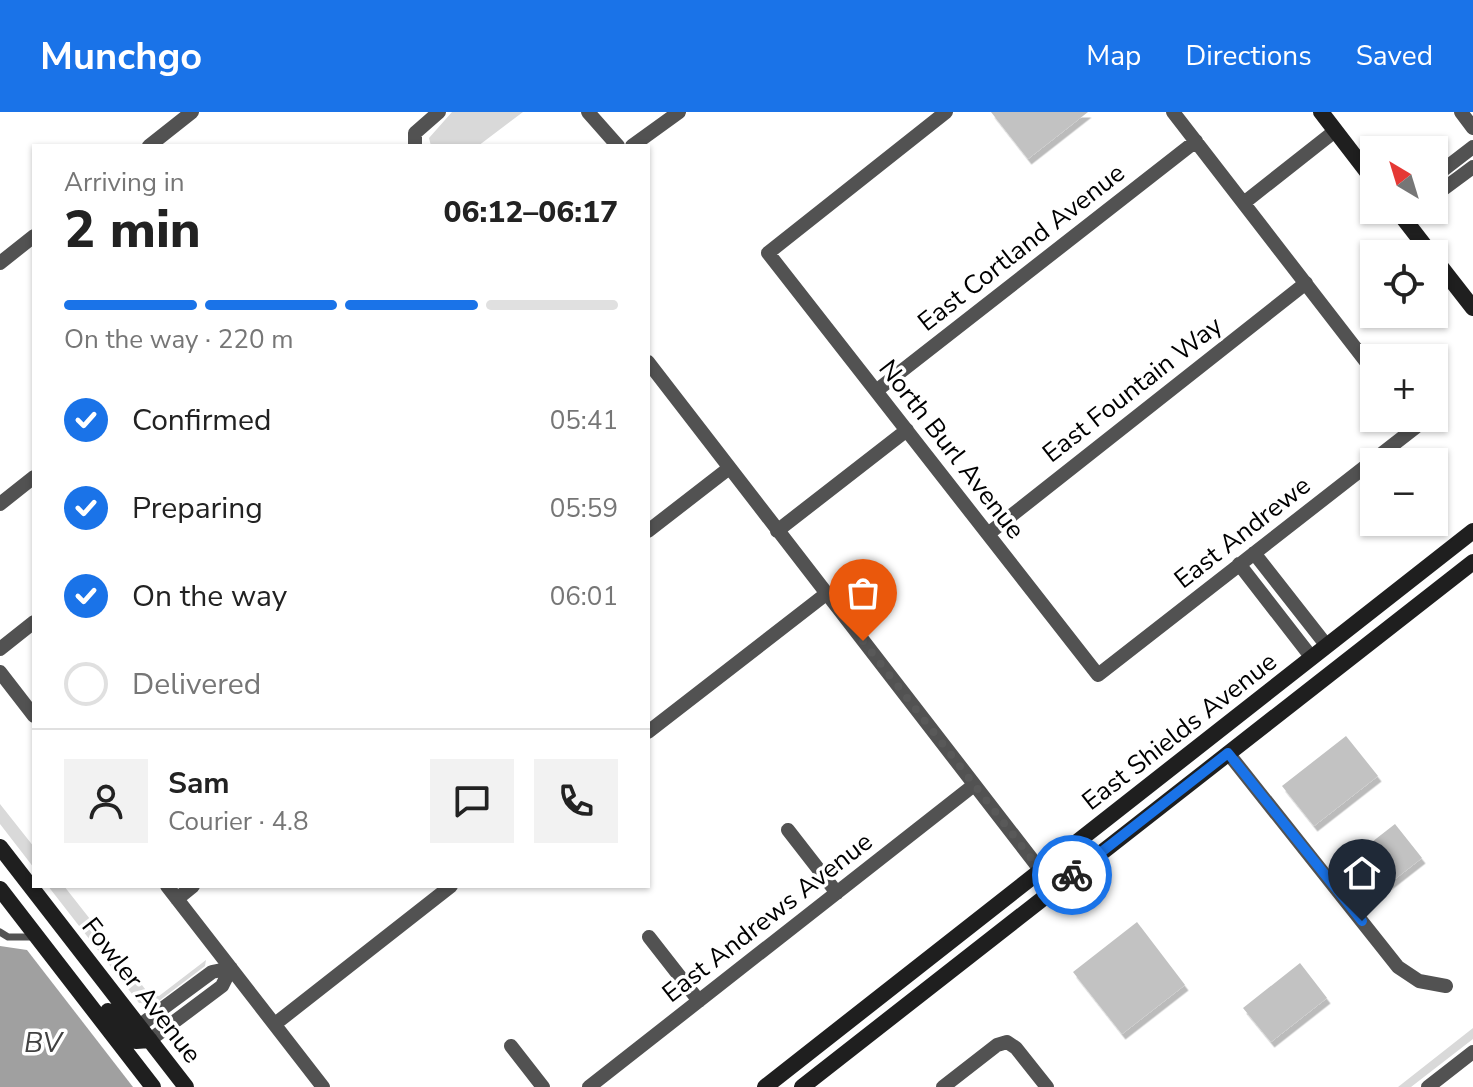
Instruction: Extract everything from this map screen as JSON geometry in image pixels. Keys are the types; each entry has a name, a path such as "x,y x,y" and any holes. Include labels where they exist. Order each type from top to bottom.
{"main road":[{"path":"1321,112 1360,163"},
{"path":"1448,276 1473,308"},
{"name":"East Shields Avenue","path":"765,1087 1473,531"},
{"name":"East Shields Avenue","path":"802,1087 1473,562"},
{"name":"Fowler Avenue","path":"0,847 186,1087"},
{"path":"0,889 153,1087"},
{"path":"50,952 65,957 126,1033 139,1042 150,1040"},
{"path":"782,1087 849,1035 888,991"}],"street":[{"path":"152,144 192,112"},
{"path":"415,144 415,133 439,112"},
{"path":"588,112 616,144"},
{"path":"635,144 679,112"},
{"name":"North Burl Avenue","path":"946,112 768,253 1098,675"},
{"path":"1173,112 1360,354"},
{"path":"1461,112 1473,128"},
{"path":"1245,202 1335,131"},
{"name":"East Cortland Avenue","path":"876,391 1196,141"},
{"path":"1448,166 1473,147"},
{"path":"1448,186 1473,167"},
{"path":"0,263 32,238"},
{"name":"East Fountain Way","path":"988,534 1306,283"},
{"path":"650,365 1055,889"},
{"path":"777,531 907,430"},
{"name":"East Andrewe","path":"1098,675 1254,553 1401,432"},
{"path":"650,529 728,469"},
{"path":"3,496 32,478"},
{"path":"1254,553 1327,646"},
{"path":"1239,564 1312,658"},
{"path":"650,730 826,594"},
{"path":"0,649 32,624"},
{"path":"0,672 32,713"},
{"path":"1228,753 1398,967 1419,981 1446,986"},
{"name":"East Andrews Avenue","path":"589,1087 974,785"},
{"path":"788,830 837,893"},
{"path":"169,888 323,1087"},
{"path":"177,899 191,888"},
{"path":"275,1024 448,888"},
{"path":"649,937 699,1001"},
{"path":"139,1026 212,972 231,968"},
{"path":"150,1040 222,986 231,968"},
{"path":"943,1087 997,1045 1007,1042 1016,1048 1047,1087"},
{"path":"511,1046 543,1087"},
{"path":"1428,1087 1473,1052"}],"lane":[{"path":"0,932 8,937 37,937"}],"shaded area":[{"path":"452,112 523,112 481,144 430,144 429,138"},
{"path":"0,804 32,844 32,865 0,824"},
{"path":"50,888 66,888 149,994 159,996 206,960 205,966 155,1004 139,1003"},
{"path":"1473,1028 1473,1039 1411,1087 1398,1087"}],"water":[{"name":"BV","path":"0,946 27,950 133,1087 0,1087"}],"building":[{"path":"991,112 1088,112 1028,159"},
{"path":"1346,736 1378,776 1314,826 1282,786"},
{"path":"1395,824 1422,858 1372,897 1345,863"},
{"path":"1137,922 1185,985 1122,1034 1073,972"},
{"path":"1300,963 1327,998 1271,1042 1243,1008"}],"way so far":[{"path":"863,641 1055,889 1072,875"}],"route":[{"path":"1072,875 1228,753 1362,921"}]}
